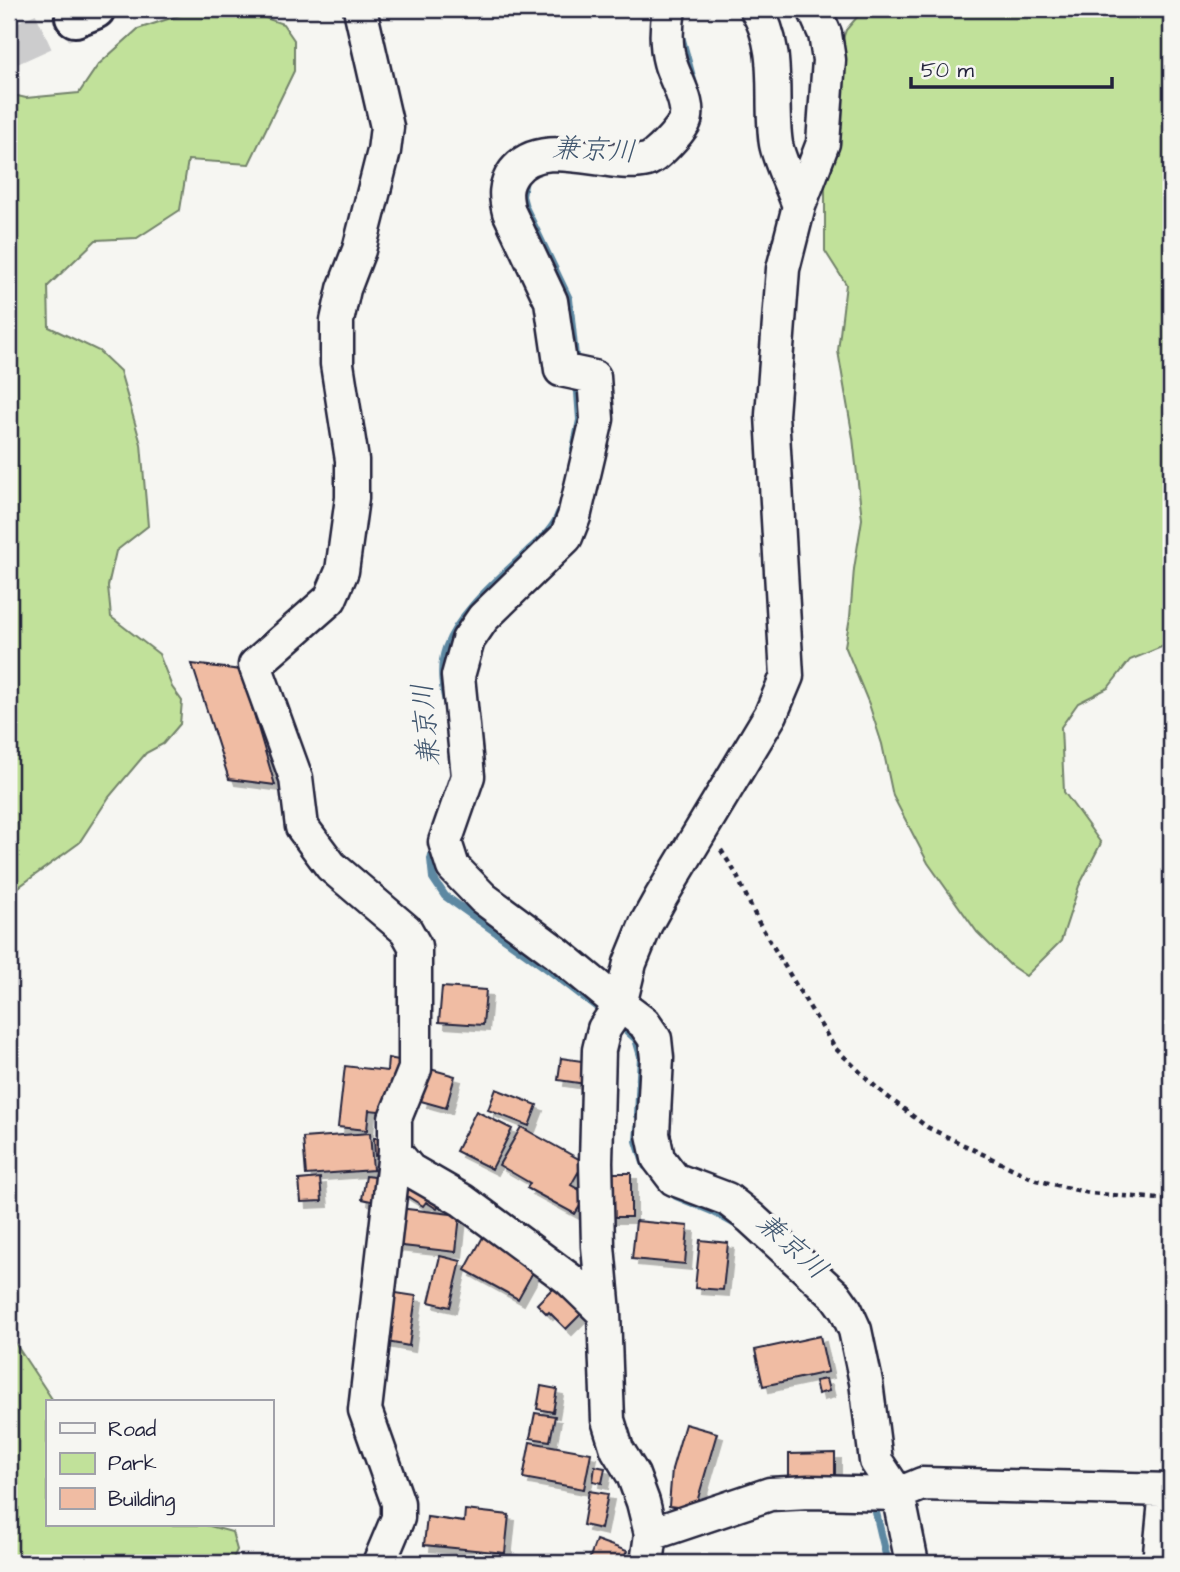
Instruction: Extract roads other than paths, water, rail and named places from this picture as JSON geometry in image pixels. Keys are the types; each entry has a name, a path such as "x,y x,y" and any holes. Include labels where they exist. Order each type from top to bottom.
{"street":[{"path":"360,9 387,127 384,152 359,250 344,289 337,321 337,365 352,460 352,498 342,571 330,600 255,664 296,778 302,827 331,866 406,930 415,946 415,1069 395,1118 395,1152 365,1410 398,1503 398,1518 379,1563"},
{"path":"669,9 665,33 669,61 685,102 686,121 674,137 650,159 636,161 553,154 534,156 519,165 508,179 505,197 509,212 551,302 561,370 594,377 597,419 574,517 566,537 483,618 468,640 458,676 468,776 445,842 453,867 483,898 556,953 613,1015 644,1023 655,1040 657,1059 653,1134 658,1157 674,1179 727,1199 836,1296 846,1310 855,1330 863,1369 876,1461 893,1494 912,1563"},
{"path":"756,9 771,45 776,145 799,206"},
{"path":"814,9 825,34 829,60 823,143 799,206 783,269 772,415 788,676 771,714 646,925 599,1050 596,1162 598,1246 604,1313 608,1420 617,1450 633,1475 643,1502 649,1548 771,1494 893,1494 922,1484 1169,1490 1159,1563"},
{"path":"395,1152 410,1170 462,1200 569,1279 604,1313"}],"waterway":[{"name":"兼京川","path":"681,36 694,84"},
{"name":"兼京川","path":"525,180 522,196 525,207 569,299 576,366"},
{"name":"兼京川","path":"574,449 580,420 577,379"},
{"name":"兼京川","path":"446,702 443,661 452,634 482,595 547,533 559,513"},
{"name":"兼京川","path":"435,843 431,859 433,878 445,896 606,1014"},
{"name":"兼京川","path":"617,1022 636,1039 641,1056 638,1115"},
{"name":"兼京川","path":"638,1128 637,1141 645,1166"},
{"name":"兼京川","path":"676,1196 737,1225"},
{"name":"兼京川","path":"873,1500 888,1563"}],"tunnel":[{"path":"9,47 75,17"}]}
